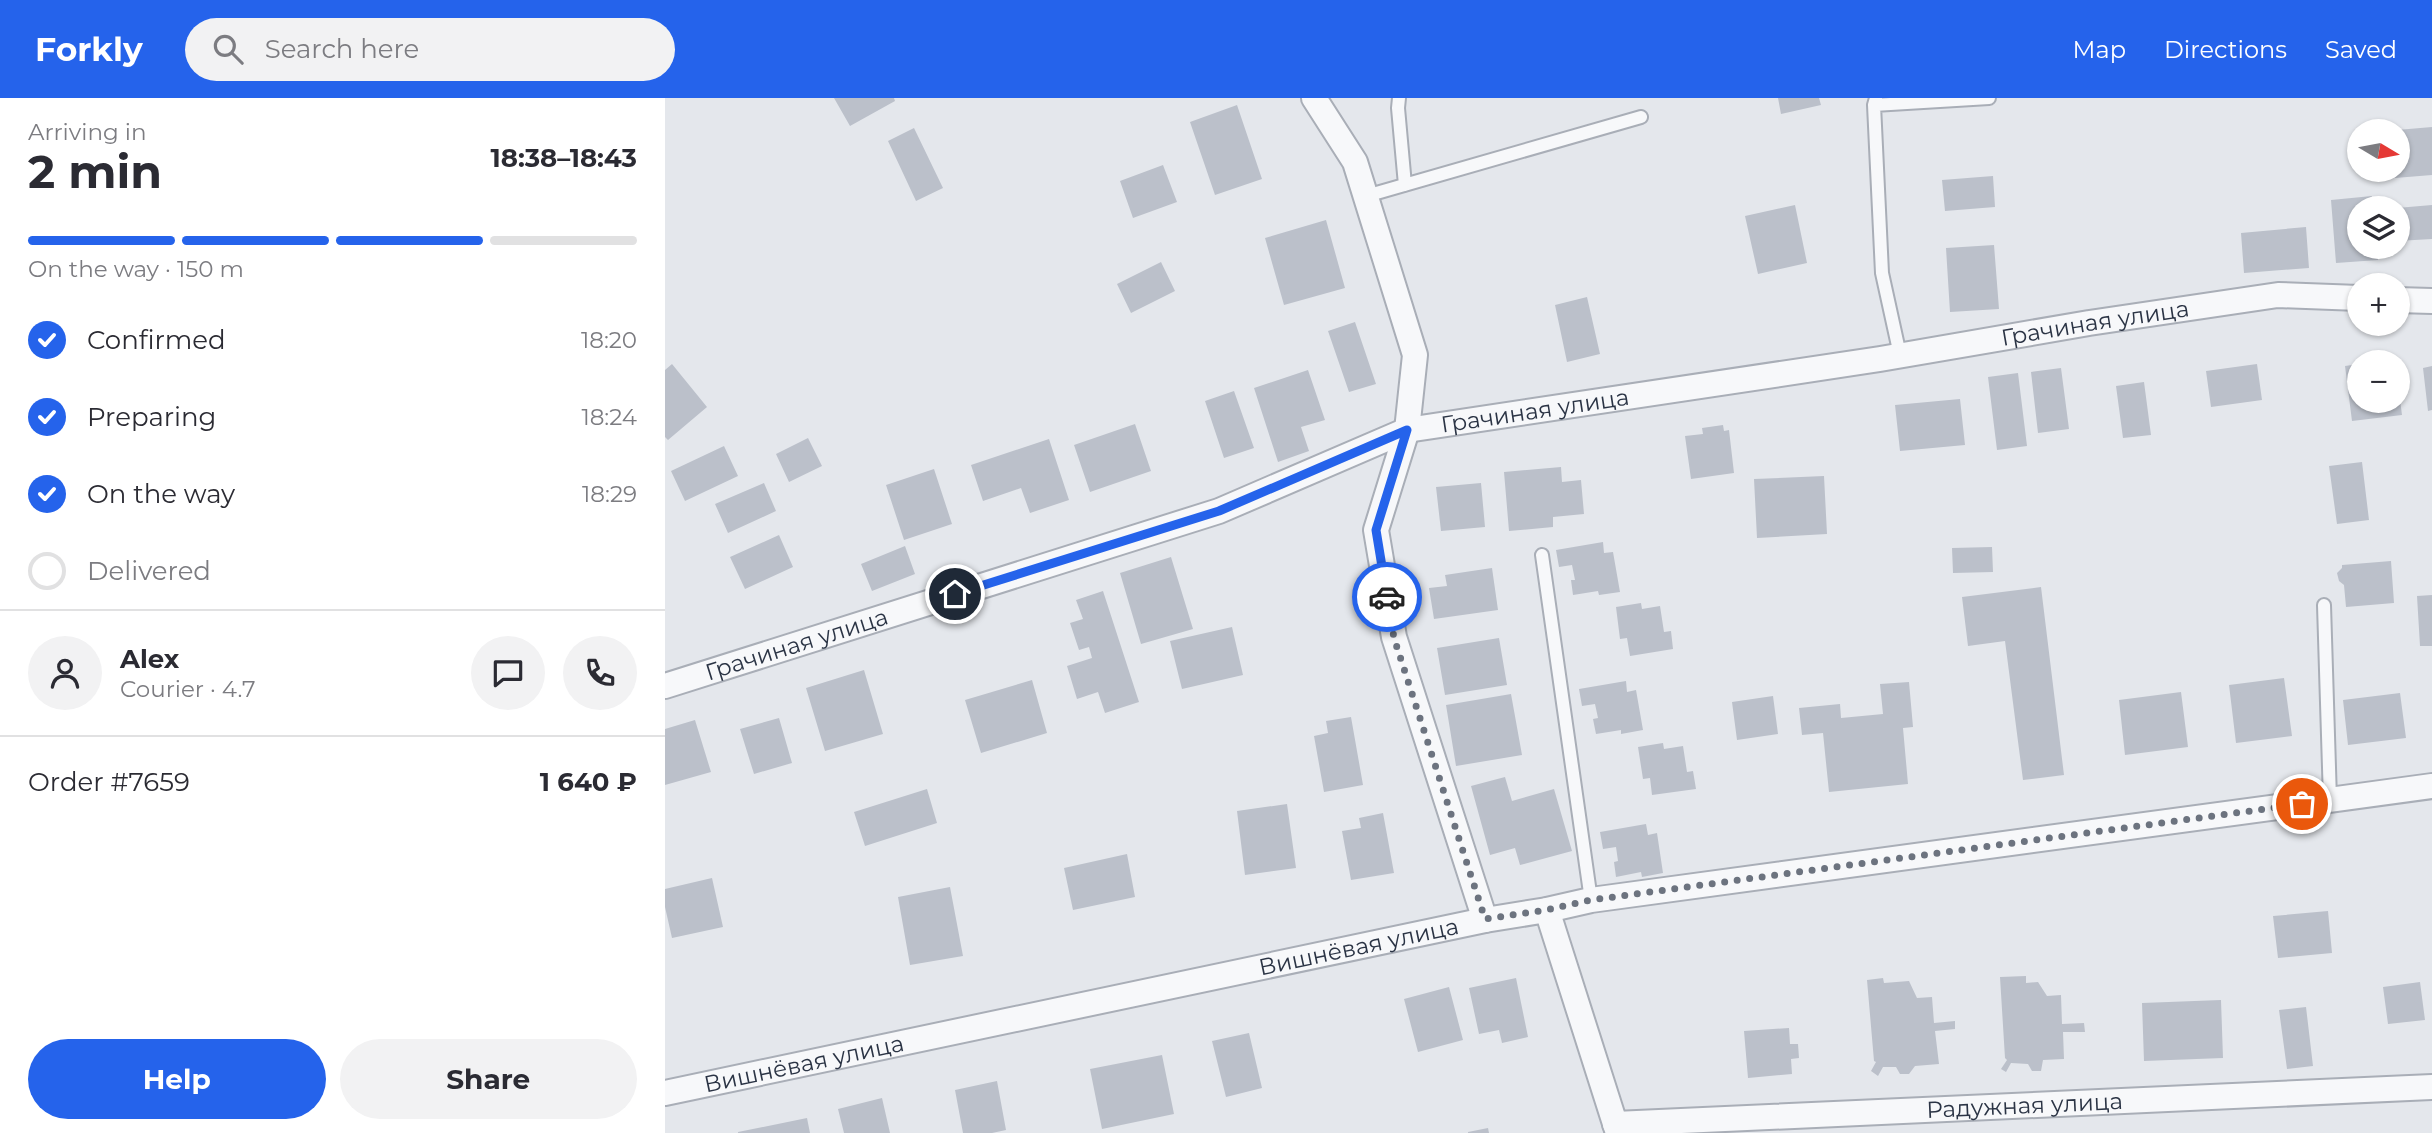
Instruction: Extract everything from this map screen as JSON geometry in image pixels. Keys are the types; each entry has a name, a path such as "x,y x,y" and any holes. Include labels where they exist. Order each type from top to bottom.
{"street":[{"path":"1314,98 1355,162 1415,355 1407,430 1376,530 1394,638 1485,919"},
{"name":"Грачиная улица","path":"665,686 1219,511 1407,430 2278,295 2347,298"},
{"path":"2410,300 2432,301"},
{"name":"Вишнёвая улица","path":"665,1093 1485,919 1591,900 2432,786"},
{"path":"1546,910 1616,1128"},
{"name":"Радужная улица","path":"1616,1128 2432,1087"}],"lane":[{"path":"1399,98 1405,185"},
{"path":"1900,355 1882,272 1875,102 1989,98"},
{"path":"1366,196 1641,117"},
{"path":"1542,555 1591,900"},
{"path":"2324,606 2330,800"}],"building":[{"path":"834,98 894,98 895,101 850,126"},
{"path":"1778,98 1819,98 1821,105 1781,114"},
{"path":"1237,105 1262,179 1215,195 1190,122"},
{"path":"2432,127 2432,175 2410,177 2410,129"},
{"path":"914,128 943,188 916,201 888,141"},
{"path":"1163,165 1177,202 1133,218 1120,181"},
{"path":"1993,176 1995,207 1945,211 1942,180"},
{"path":"2347,198 2347,259 2378,260 2336,263 2331,200"},
{"path":"1795,205 1807,263 1758,274 1745,216"},
{"path":"2432,205 2432,239 2410,240 2410,207"},
{"path":"1326,220 1345,288 1284,305 1265,238"},
{"path":"2306,227 2309,268 2244,273 2241,233"},
{"path":"1994,245 1999,309 1950,312 1946,248"},
{"path":"1161,262 1175,291 1131,313 1117,284"},
{"path":"1587,297 1600,354 1567,362 1555,305"},
{"path":"1355,322 1376,384 1349,392 1328,331"},
{"path":"672,364 707,407 668,440 665,437 665,370"},
{"path":"2257,364 2262,400 2211,407 2206,371"},
{"path":"2432,366 2432,410 2428,411 2423,368"},
{"path":"2061,368 2069,429 2038,433 2031,372"},
{"path":"1308,370 1325,420 1301,427 1309,451 1278,462 1254,388"},
{"path":"2018,373 2027,446 1997,450 1988,377"},
{"path":"2144,382 2151,435 2123,438 2116,386"},
{"path":"1234,391 1254,448 1224,458 1205,401"},
{"path":"1960,399 1965,445 1900,451 1895,405"},
{"path":"2351,413 2402,413 2402,415 2352,421"},
{"path":"1135,424 1151,471 1090,492 1074,445"},
{"path":"1723,425 1724,431 1729,430 1734,473 1691,479 1685,436 1703,434 1702,428"},
{"path":"808,438 822,466 789,482 776,454"},
{"path":"1049,439 1069,500 1030,513 1021,488 983,501 971,465"},
{"path":"724,446 738,476 685,501 671,471"},
{"path":"2362,462 2369,520 2337,524 2329,466"},
{"path":"1561,467 1562,482 1581,480 1584,514 1553,517 1553,527 1509,531 1504,472"},
{"path":"934,469 952,524 904,540 886,485"},
{"path":"1824,476 1827,534 1757,538 1754,479"},
{"path":"764,483 776,511 728,533 715,504"},
{"path":"1481,483 1485,527 1441,531 1436,487"},
{"path":"779,535 793,567 745,589 730,557"},
{"path":"1603,542 1604,553 1613,552 1620,592 1599,595 1598,591 1573,595 1571,580 1575,580 1572,565 1559,567 1556,550"},
{"path":"905,546 915,574 872,591 861,564"},
{"path":"1992,547 1993,572 1953,573 1952,548"},
{"path":"1171,557 1193,629 1141,644 1120,573"},
{"path":"2391,561 2394,603 2346,607 2344,585 2339,581 2337,573 2342,565"},
{"path":"1492,568 1498,610 1434,619 1429,588 1447,586 1445,575"},
{"path":"2041,587 2064,775 2023,780 2005,641 1968,646 1962,597"},
{"path":"1103,591 1139,702 1105,713 1098,692 1077,699 1067,666 1092,658 1089,647 1079,650 1070,623 1083,619 1076,600"},
{"path":"2432,595 2432,646 2420,646 2417,596"},
{"path":"1641,603 1642,609 1660,606 1664,632 1671,631 1673,649 1630,656 1627,638 1620,639 1616,607"},
{"path":"1232,627 1243,675 1182,689 1170,641"},
{"path":"1499,638 1507,685 1445,695 1437,648"},
{"path":"864,670 883,734 825,751 806,688"},
{"path":"2284,678 2292,736 2236,743 2229,685"},
{"path":"1032,680 1047,733 981,753 965,700"},
{"path":"1626,681 1627,692 1636,690 1643,730 1621,734 1621,730 1596,734 1593,719 1598,718 1595,704 1582,706 1579,689"},
{"path":"1909,682 1913,727 1903,728 1908,784 1829,792 1823,733 1802,735 1799,708 1840,704 1841,718 1883,714 1880,684"},
{"path":"2181,692 2188,747 2125,755 2119,700"},
{"path":"2400,693 2406,738 2348,745 2343,700"},
{"path":"1511,694 1522,755 1456,766 1446,705"},
{"path":"1773,696 1778,734 1737,740 1732,702"},
{"path":"1351,717 1363,785 1324,792 1314,736 1328,733 1326,721"},
{"path":"779,718 792,763 754,774 740,729"},
{"path":"695,720 711,772 665,785 665,729"},
{"path":"1663,743 1664,749 1683,746 1687,772 1693,771 1696,789 1652,795 1650,778 1643,779 1638,747"},
{"path":"1505,777 1512,801 1554,789 1572,851 1520,865 1515,848 1490,855 1471,786"},
{"path":"927,789 937,823 865,846 854,812"},
{"path":"1287,804 1296,868 1245,875 1237,811"},
{"path":"1383,813 1394,873 1351,880 1342,831 1361,828 1359,818"},
{"path":"1646,824 1648,835 1657,833 1663,873 1642,877 1641,872 1616,877 1616,847 1603,849 1600,832"},
{"path":"1127,854 1135,897 1073,910 1064,868"},
{"path":"712,878 723,927 672,938 665,907 665,889"},
{"path":"950,887 963,956 910,965 898,897"},
{"path":"2328,911 2332,953 2278,958 2273,916"},
{"path":"2026,976 2026,983 2038,982 2047,996 2061,995 2062,1024 2084,1023 2085,1032 2063,1032 2064,1059 2043,1060 2041,1071 2032,1071 2028,1064 2011,1063 2006,1072 2001,1069 2007,1060 2000,977"},
{"path":"1516,978 1528,1037 1502,1043 1499,1030 1479,1034 1469,988"},
{"path":"1883,978 1884,983 1909,981 1917,998 1932,997 1934,1023 1955,1021 1955,1029 1935,1031 1939,1064 1915,1066 1909,1074 1900,1074 1896,1067 1883,1067 1878,1076 1871,1071 1876,1062 1867,980"},
{"path":"2420,982 2425,1020 2388,1024 2383,987"},
{"path":"1449,987 1463,1040 1418,1052 1404,999"},
{"path":"2221,1000 2223,1058 2144,1061 2142,1003"},
{"path":"2306,1007 2313,1066 2287,1069 2279,1010"},
{"path":"1789,1028 1790,1044 1798,1044 1799,1058 1791,1059 1792,1074 1748,1078 1744,1031"},
{"path":"1249,1033 1262,1088 1226,1097 1212,1041"},
{"path":"1162,1055 1174,1114 1102,1129 1090,1069"},
{"path":"997,1081 1006,1130 963,1133 955,1090"},
{"path":"882,1098 890,1133 844,1133 838,1109"},
{"path":"807,1118 810,1133 738,1133 738,1132"},
{"path":"1488,1128 1489,1133 1468,1133 1468,1132"}],"way so far":[{"path":"1387,597 1394,638 1485,919 1591,900 2302,804"}],"route":[{"path":"955,594 1219,511 1407,430 1376,530 1387,597"}]}
